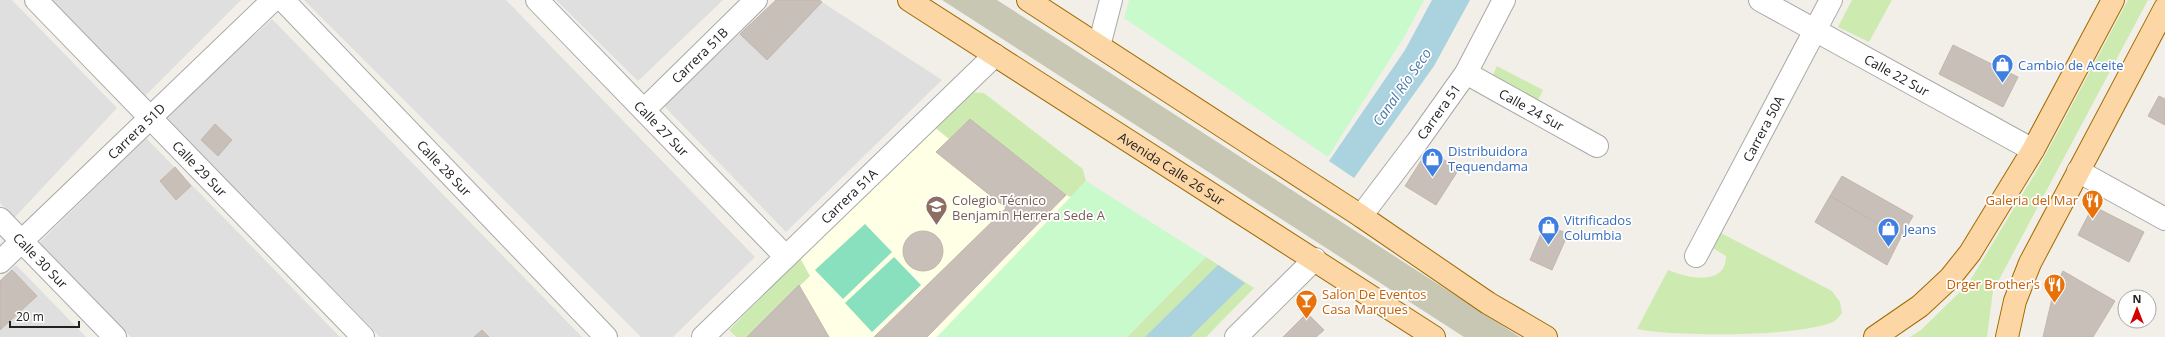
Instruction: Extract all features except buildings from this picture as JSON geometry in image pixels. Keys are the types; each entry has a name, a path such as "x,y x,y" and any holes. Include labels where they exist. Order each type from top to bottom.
{"main road":[{"name":"Avenida Calle 26 Sur","path":"909,0 1315,259 1434,337"},
{"path":"1028,0 1361,216 1488,303 1546,337"},
{"path":"1876,337 1920,306 1950,278 1970,253 2033,150 2113,0"},
{"path":"2007,337 2015,301 2030,263 2165,8"}],"street":[{"name":"Calle 29 Sur","path":"36,0 363,337"},
{"name":"Carrera 51D","path":"0,262 273,0"},
{"name":"Calle 28 Sur","path":"283,0 606,337"},
{"name":"Calle 27 Sur","path":"537,0 786,256"},
{"name":"Carrera 51B","path":"644,110 756,0"},
{"path":"1099,46 1111,0"},
{"name":"Carrera 51","path":"1361,216 1417,142 1466,73 1504,0"},
{"name":"Calle 22 Sur","path":"1760,0 2033,150"},
{"name":"Carrera 50A","path":"1696,256 1830,0"},
{"name":"Carrera 51A","path":"703,337 995,55"},
{"name":"Calle 24 Sur","path":"1466,73 1597,146"},
{"path":"2078,171 2165,220"},
{"name":"Calle 30 Sur","path":"0,219 115,337"},
{"path":"1236,337 1315,259"}],"shaded area":[{"path":"0,0 12,0 117,108 14,218 0,203"},
{"path":"52,0 241,0 145,96"},
{"path":"304,0 506,0 755,257 673,337 641,337"},
{"path":"556,0 723,0 638,81"},
{"path":"776,0 819,0 942,80 786,232 663,105"},
{"path":"942,0 997,0 1520,337 1464,337"},
{"path":"272,19 582,337 380,337 166,117"},
{"name":"Colegio Técnico Benjamin Herrera Sede A","path":"967,92 984,93 1083,169 1086,181 937,337 736,337 729,330"},
{"path":"146,138 340,337 131,337 39,243"},
{"path":"16,265 86,337 0,337 0,280"}],"green space":[{"path":"1129,0 1424,0 1404,37 1328,157 1124,18"},
{"path":"1852,0 1892,0 1869,42 1838,27"},
{"path":"2128,0 2148,0 1993,291 1987,337 1910,337 1921,330 1968,284 2039,167"},
{"path":"1497,66 1543,90 1538,100 1492,77"},
{"path":"967,92 984,93 1083,169 1086,181 1071,197 1066,195 970,119 949,139 933,126"},
{"path":"1086,181 1206,257 1127,337 937,337"},
{"path":"865,224 892,252 843,299 815,270"},
{"path":"1719,232 1832,291 1840,302 1842,313 1833,322 1793,331 1707,334 1655,332 1637,329 1668,270 1685,276 1704,278 1713,276 1720,272 1724,266 1726,256 1711,247"},
{"path":"894,257 921,285 872,332 845,303"},
{"path":"1206,257 1254,288 1206,337 1127,337"},
{"path":"800,258 810,276 747,337 736,337 729,330"}],"water":[{"name":"Canal Río Seco","path":"1432,0 1470,0 1434,66 1354,178 1329,161 1405,50"},
{"path":"1218,265 1245,283 1190,337 1145,337"}],"place":[{"name":"Cambio de Aceite","path":"2002,84"},
{"name":"Distribuidora Tequendama","path":"1432,178"},
{"name":"Galeria del Mar","path":"2093,220"},
{"name":"Colegio Técnico Benjamin Herrera Sede A","path":"936,226"},
{"name":"Vitrificados Columbia","path":"1549,246"},
{"name":"Jeans","path":"1888,248"},
{"name":"Drger Brother's","path":"2055,304"},
{"name":"Salon De Eventos Casa Marques","path":"1307,320"}]}
